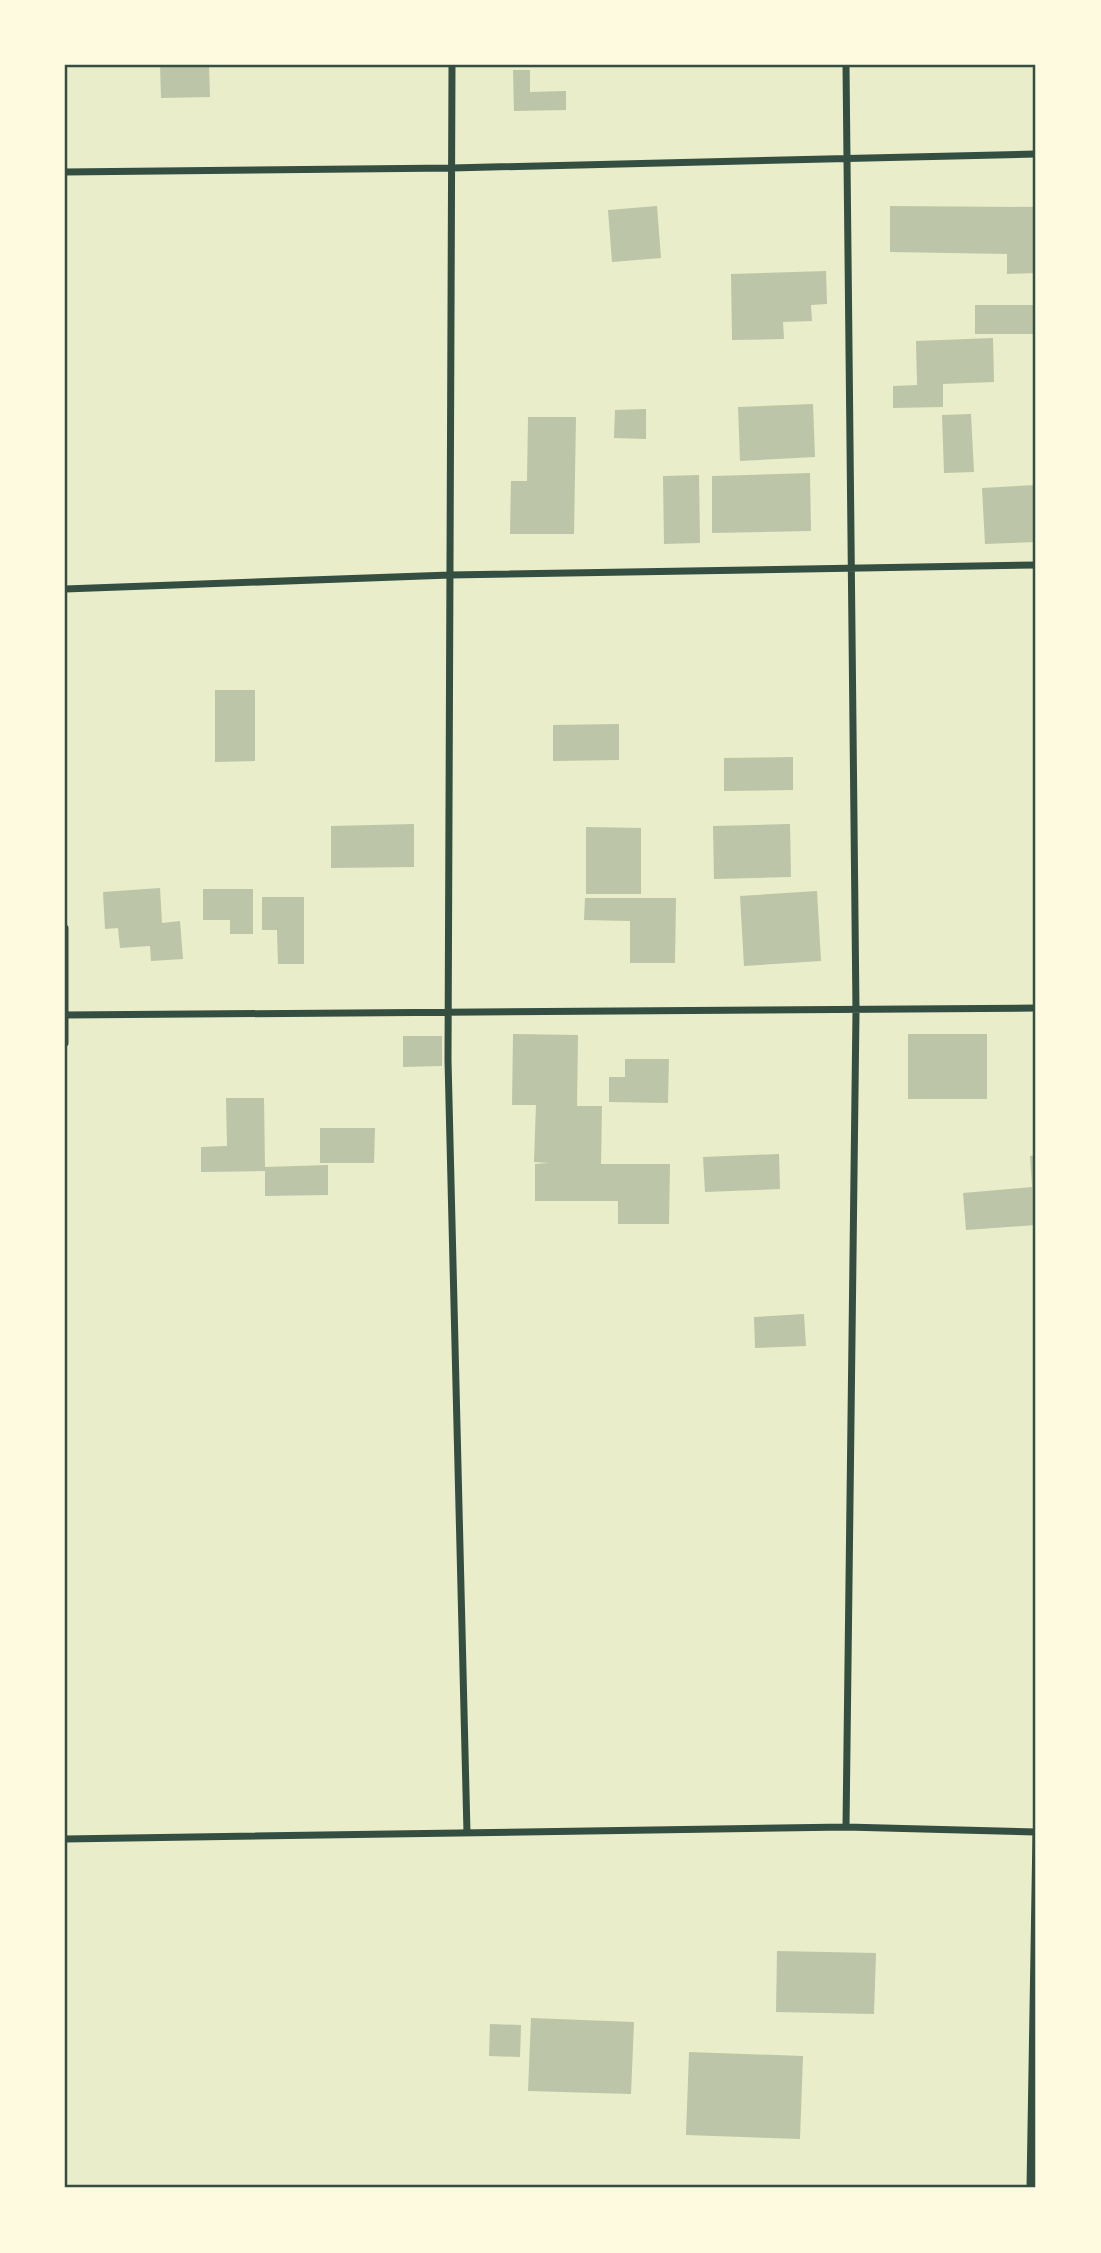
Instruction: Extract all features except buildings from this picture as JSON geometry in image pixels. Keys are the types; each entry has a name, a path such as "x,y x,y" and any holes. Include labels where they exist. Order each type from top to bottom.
{"street":[{"path":"452,65 449,1012 467,1833"},
{"path":"846,65 856,1011 846,1827"},
{"path":"65,172 452,168 1036,153"},
{"path":"65,589 450,575 851,566 1036,565"},
{"path":"65,928 65,1043"},
{"path":"66,1015 1036,1008"},
{"path":"65,1839 846,1827 1036,1832 1030,2188"}]}
